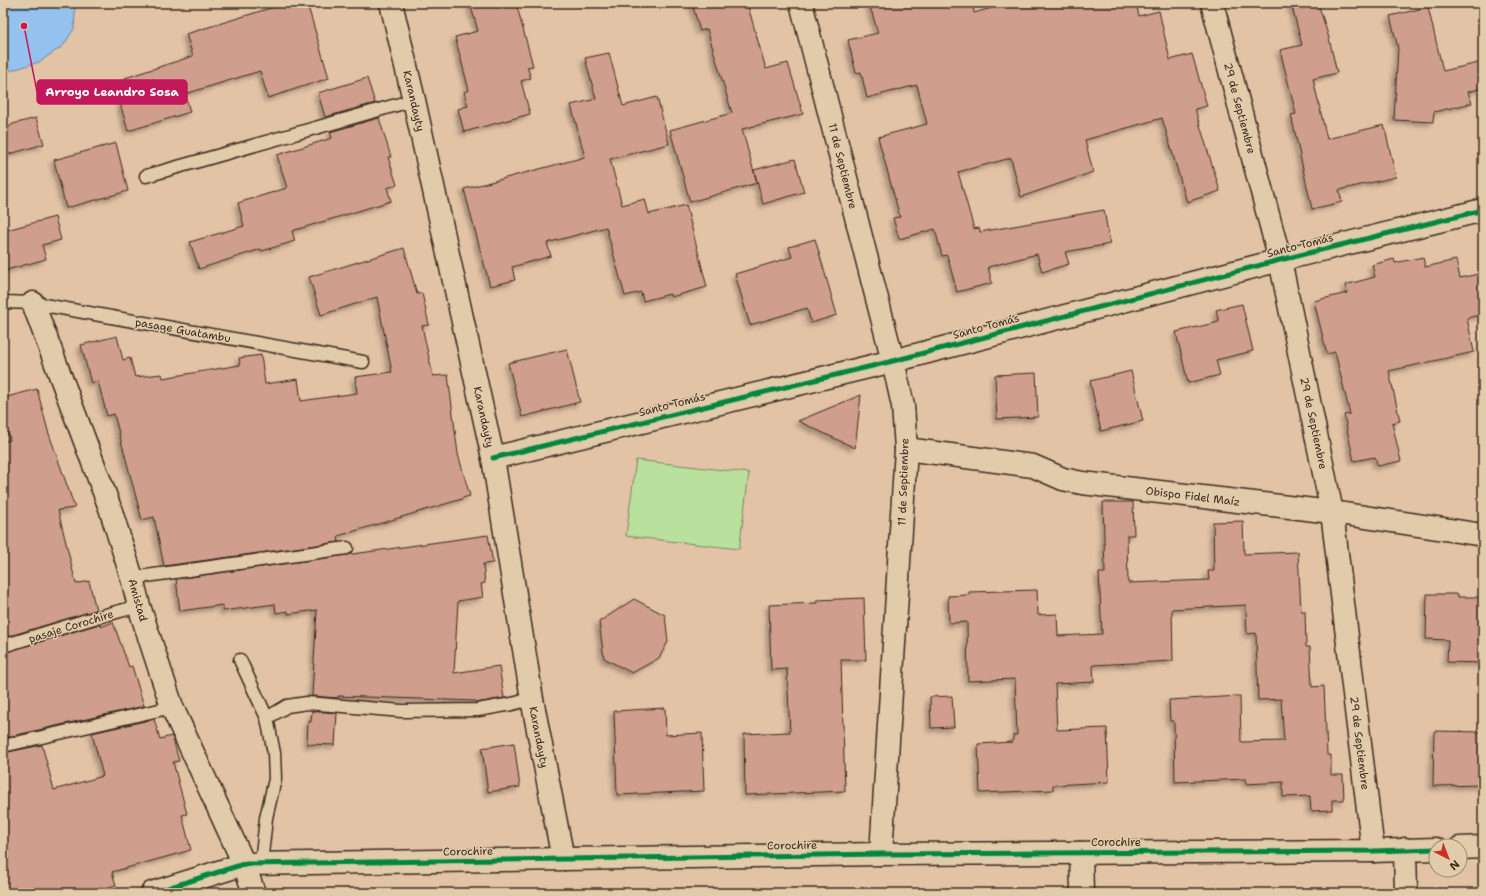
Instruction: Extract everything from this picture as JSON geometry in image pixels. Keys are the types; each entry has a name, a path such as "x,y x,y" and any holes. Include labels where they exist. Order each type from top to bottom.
{"street":[{"name":"Karandayty","path":"391,3 414,100 493,458 532,699 563,859"},
{"name":"11 de Septiembre","path":"801,3 893,361 903,406 906,449 881,854"},
{"name":"29 de Septiembre","path":"1212,3 1280,260 1332,512 1373,851"},
{"name":"Santo Tomás","path":"493,458 893,361 1280,260 1483,210"},
{"name":"Amistad","path":"33,303 110,508 132,578 139,606 172,707 253,864 254,893"},
{"name":"Obispo Fidel Maíz","path":"906,449 1033,466 1064,479 1082,483 1332,512 1483,535"},
{"path":"1468,848 1483,847"},
{"name":"Corochire","path":"152,893 253,864 881,854 1373,851 1428,848"},
{"path":"1405,849 1406,893"},
{"path":"1081,853 1082,893"}],"lane":[{"path":"146,176 414,100"},
{"name":"pasage Guatambu","path":"3,302 33,303 363,362"},
{"path":"132,578 347,548"},
{"name":"pasaje Corochire","path":"3,646 87,620 139,606"},
{"path":"240,660 267,718 274,753 275,780 253,864"},
{"path":"267,718 287,706 307,703 402,711 478,710 532,699"},
{"path":"3,746 172,707"}],"green space":[{"path":"636,460 749,473 739,549 626,536"}],"water":[{"path":"3,3 74,3 74,29 63,46 39,62 3,73"}],"building":[{"path":"287,3 307,3 329,78 268,98 260,71 185,94 190,112 128,131 120,103 131,99 125,78 193,56 186,34"},
{"path":"470,3 516,3 533,66 527,67 531,78 521,81 530,114 464,132 458,109 468,106 464,92 469,90 455,37 478,31"},
{"path":"692,3 747,3 766,69 788,63 803,114 742,129 757,183 690,202 670,130 732,113 707,29 700,31"},
{"path":"869,3 973,3 974,13 1009,3 1136,3 1139,16 1159,11 1170,60 1192,54 1207,106 1195,109 1220,191 1187,202 1162,118 1085,140 1093,172 1021,197 1011,158 958,172 974,229 979,228 980,232 1104,210 1110,244 1065,252 1069,264 1042,272 1037,254 988,267 992,283 957,292 947,255 942,256 935,229 899,239 893,218 900,217 878,137 927,124 917,85 867,98 861,72 856,73 848,40 878,33"},
{"path":"1291,3 1318,3 1329,38 1337,73 1313,79 1327,139 1384,125 1396,177 1339,190 1342,202 1312,209 1291,115 1296,114 1280,50 1302,45"},
{"path":"1428,7 1443,71 1483,62 1483,88 1468,92 1472,103 1434,112 1433,122 1394,120 1398,48 1390,16"},
{"path":"609,53 623,106 657,97 669,144 610,159 622,205 645,199 649,214 686,205 707,287 671,297 670,294 643,301 641,292 625,296 606,227 547,243 551,256 512,267 515,280 490,286 464,189 585,157 571,105 596,99 585,58"},
{"path":"367,78 375,103 325,117 318,93"},
{"path":"36,118 44,144 3,156 3,132 13,124"},
{"path":"379,118 391,157 388,157 397,185 387,188 391,201 292,231 295,241 262,251 261,249 199,269 190,242 244,226 238,203 287,188 277,155 332,138 330,132"},
{"path":"116,143 128,191 66,208 54,160"},
{"path":"795,159 804,192 763,204 754,170"},
{"path":"55,217 61,240 42,245 46,259 3,271 3,231"},
{"path":"815,239 837,315 811,323 807,308 750,325 735,274 792,257 789,247"},
{"path":"404,248 417,294 422,293 429,325 422,326 433,376 448,375 458,454 470,496 338,536 339,542 164,566 154,517 142,520 114,414 107,416 98,381 91,383 81,345 117,336 123,360 130,358 135,377 162,374 163,378 240,365 239,358 261,355 265,384 298,379 301,401 357,393 355,377 392,372 377,297 321,315 309,277"},
{"path":"1423,257 1425,267 1456,260 1460,278 1483,273 1483,314 1467,318 1474,352 1389,371 1400,421 1392,423 1401,461 1378,466 1375,457 1354,461 1344,415 1350,414 1335,352 1327,354 1314,301 1347,293 1345,285 1375,277 1372,265 1394,259 1395,263"},
{"path":"1242,304 1253,351 1216,360 1220,375 1188,383 1176,332 1219,322 1216,310"},
{"path":"567,349 580,402 522,417 508,363"},
{"path":"1131,371 1143,421 1101,431 1090,381"},
{"path":"1036,373 1038,417 997,419 995,375"},
{"path":"37,389 48,431 75,508 58,510 76,584 89,581 96,610 3,638 3,442 10,440 3,414 3,398"},
{"path":"861,395 855,448 798,421"},
{"path":"1103,502 1133,502 1134,535 1127,535 1128,583 1209,580 1208,571 1214,571 1213,522 1243,521 1244,554 1298,552 1301,611 1305,611 1306,647 1310,647 1312,687 1324,686 1327,755 1331,755 1331,775 1343,775 1344,800 1332,800 1332,810 1311,811 1310,796 1283,797 1283,782 1246,784 1246,779 1175,782 1174,721 1170,721 1169,700 1240,696 1241,742 1284,741 1281,699 1258,700 1256,633 1247,634 1246,605 1172,609 1173,661 1093,665 1094,682 1055,684 1057,730 1107,728 1109,782 1053,785 1053,790 980,793 978,744 1013,742 1013,735 1017,735 1015,679 968,681 967,622 949,623 948,596 969,595 969,592 1037,590 1038,615 1057,614 1058,636 1102,634 1099,573 1105,573"},
{"path":"488,535 493,563 483,564 485,583 481,584 483,597 458,601 454,673 499,666 504,698 476,703 476,701 338,696 338,698 312,696 317,610 288,614 288,611 276,613 275,604 223,611 223,605 180,611 176,579"},
{"path":"1427,594 1458,594 1458,597 1483,597 1483,663 1447,662 1448,640 1426,639"},
{"path":"864,598 866,660 841,660 845,791 745,795 744,734 790,732 787,669 771,670 769,605 817,603 817,600"},
{"path":"634,599 665,615 668,642 659,658 632,673 604,658 599,622"},
{"path":"113,622 129,667 132,666 144,706 3,738 3,653 89,627 100,624 101,627"},
{"path":"952,696 954,727 931,728 930,697"},
{"path":"665,708 666,735 702,733 704,791 617,795 614,711"},
{"path":"312,711 337,713 335,745 307,744 308,722 311,722"},
{"path":"154,719 160,739 172,736 173,739 179,761 173,762 187,814 182,815 191,850 112,872 116,885 86,893 3,893 3,753 42,745 54,790 103,776 92,733"},
{"path":"1434,731 1483,732 1483,785 1433,786"},
{"path":"514,743 520,787 488,792 482,748"}],"cycle path":[{"path":"493,458 893,361 1280,260 1483,210"},
{"path":"152,893 244,864 881,854 1373,851 1428,849"}],"place":[{"name":"Arroyo Leandro Sosa","path":"24,26"}]}
